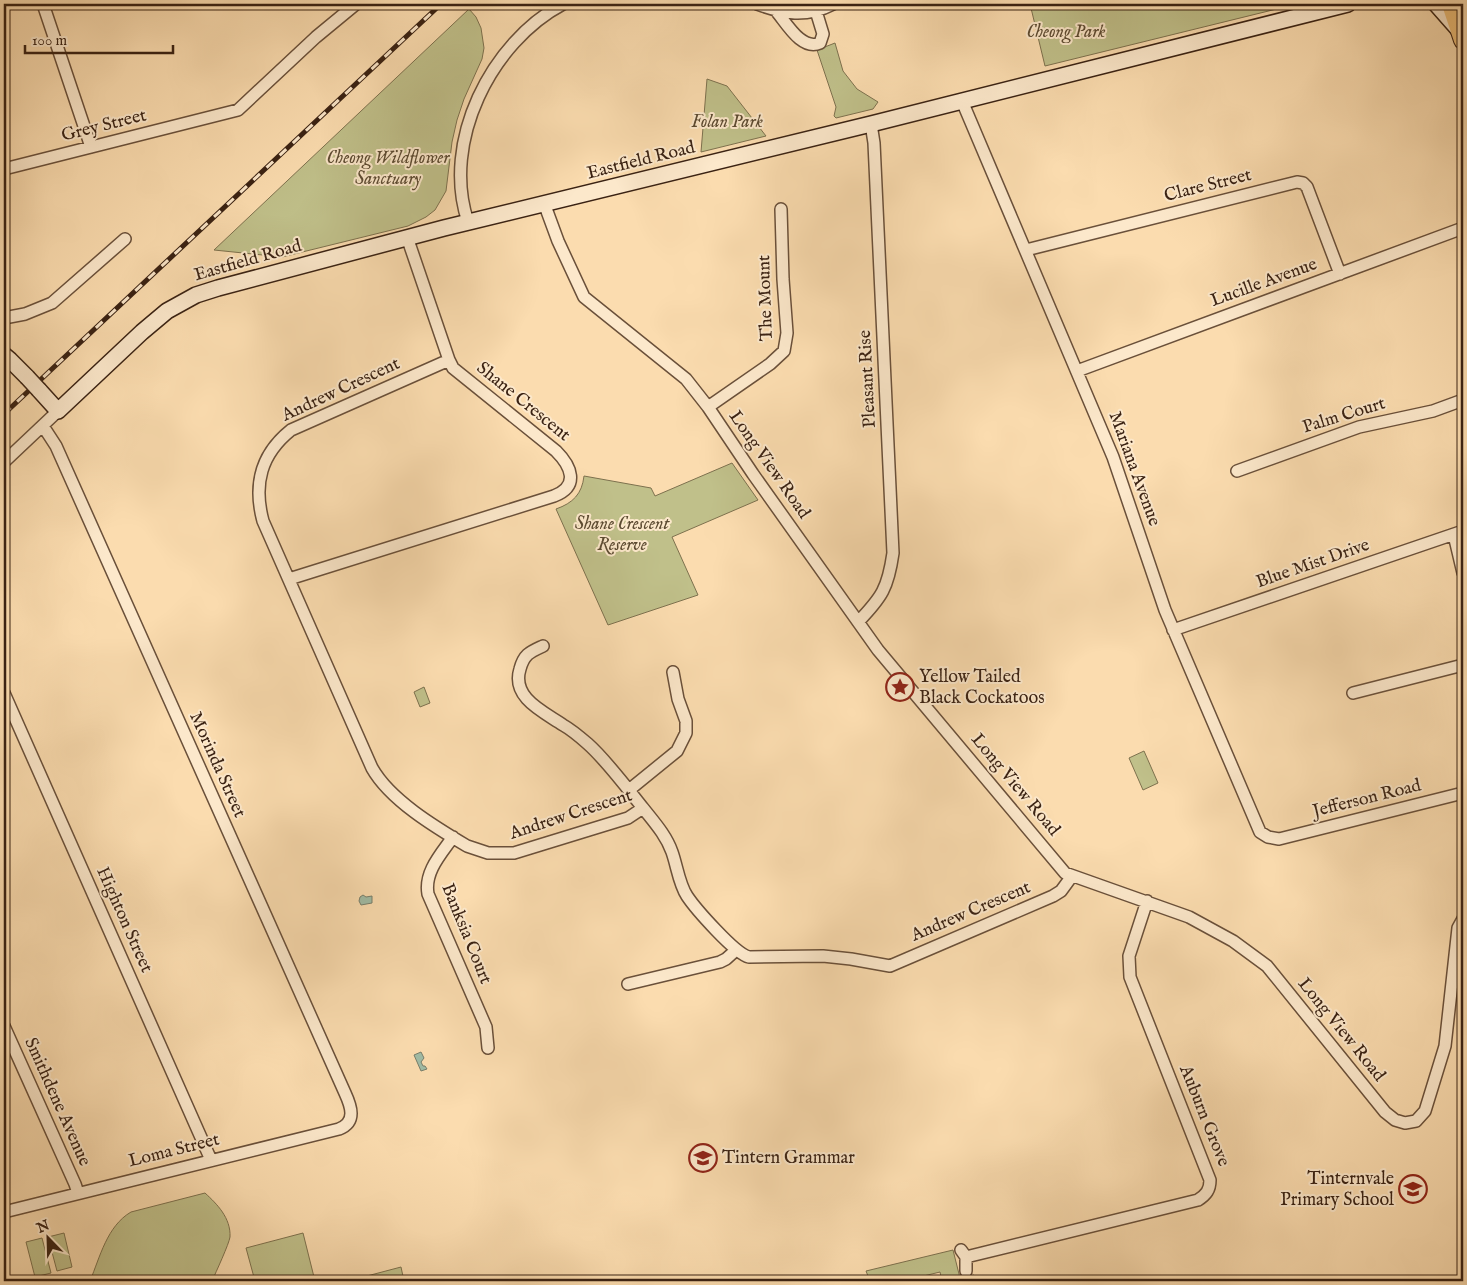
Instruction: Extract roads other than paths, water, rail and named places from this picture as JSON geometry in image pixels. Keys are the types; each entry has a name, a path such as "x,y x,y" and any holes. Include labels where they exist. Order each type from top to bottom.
{"main road":[{"name":"Eastfield Road","path":"58,412 167,311 189,298 218,288 406,237 871,124 1348,4"},
{"path":"1436,4 1462,36"},
{"path":"1451,4 1462,36"},
{"path":"4,355 58,412"}],"street":[{"path":"43,4 91,147"},
{"name":"Grey Street","path":"4,169 238,110 316,37 356,4"},
{"path":"468,222 462,207 462,162 466,132 480,93 499,60 514,42 541,18 563,4"},
{"path":"757,4 777,12 800,14 816,11 834,4"},
{"path":"777,12 802,41 815,46 820,43 824,34 816,11"},
{"name":"Mariana Avenue","path":"962,101 1113,457 1173,630 1258,827 1263,835 1268,838 1279,839"},
{"name":"Pleasant Rise","path":"858,622 877,602 886,586 891,570 893,553 874,143 871,124"},
{"name":"Clare Street","path":"1026,250 1297,182 1303,183 1307,187 1340,274"},
{"name":"Long View Road","path":"544,203 558,241 584,297 686,379 708,407 878,650 1064,873 1189,916 1233,941 1267,966 1385,1112 1395,1120 1405,1123 1416,1121 1426,1111 1445,1046 1458,928 1463,920"},
{"name":"The Mount","path":"708,407 770,364 784,351 787,333 781,209"},
{"name":"Lucille Avenue","path":"1077,371 1463,228"},
{"name":"Shane Crescent","path":"289,579 554,496 564,492 571,479 570,470 556,450 453,368 406,237"},
{"path":"4,318 25,314 52,303 125,239"},
{"name":"Andrew Crescent","path":"449,360 299,425 275,445 261,473 258,500 263,521 378,778 394,796 453,837 488,853 514,853 628,818 643,808 662,831 671,850 686,894 700,912 736,950 748,957 823,956 890,966 1053,896 1061,891 1072,876"},
{"name":"Palm Court","path":"1237,471 1359,427 1433,411 1463,400"},
{"path":"4,462 58,412"},
{"name":"Morinda Street","path":"43,426 56,446 345,1093 352,1111 350,1121"},
{"path":"1459,533 1463,573"},
{"name":"Blue Mist Drive","path":"1173,630 1459,533"},
{"path":"543,646 529,652 523,660 519,672 519,682 526,699 566,726 589,745 643,808"},
{"path":"1353,693 1463,665"},
{"path":"629,790 677,751 686,733 686,721 676,690 673,672"},
{"name":"Highton Street","path":"4,693 211,1160"},
{"name":"Jefferson Road","path":"1279,839 1463,793"},
{"name":"Banksia Court","path":"453,837 429,873 427,888 486,1027 488,1048"},
{"name":"Auburn Grove","path":"966,1270 964,1253 1198,1200 1210,1188 1210,1180 1132,984 1129,971 1129,956 1147,901"},
{"path":"628,984 720,962 736,950"},
{"name":"Smithdene Avenue","path":"4,1026 9,1051 76,1184 78,1193"},
{"name":"Loma Street","path":"4,1212 339,1129 350,1121"}],"railway":[{"path":"4,414 441,4"}],"place":[{"name":"Yellow Tailed Black Cockatoos","path":"900,687"},
{"name":"Tintern Grammar","path":"703,1158"},
{"name":"Tinternvale Primary School","path":"1413,1189"}],"park label":[{"name":"Cheong Park","path":"1066,32"},
{"name":"Folan Park","path":"727,122"},
{"name":"Cheong Wildflower Sanctuary","path":"388,168"},
{"name":"Shane Crescent Reserve","path":"622,534"}]}
